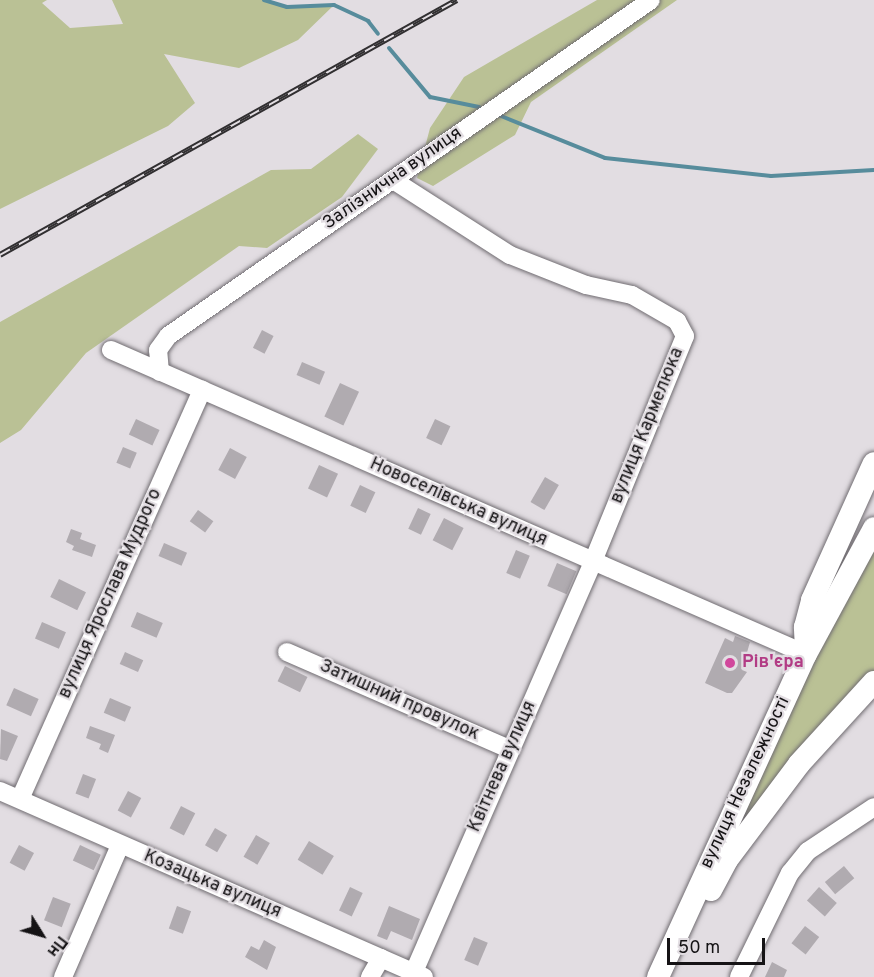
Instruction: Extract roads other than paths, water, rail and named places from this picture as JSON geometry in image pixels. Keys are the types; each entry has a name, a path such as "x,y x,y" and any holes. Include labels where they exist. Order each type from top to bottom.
{"main road":[{"path":"806,654 805,627 812,600 874,464"},
{"name":"вулиця Незалежності","path":"660,977 806,654 874,528"},
{"path":"660,977 727,861 799,764 874,682"}],"street":[{"name":"Залізнична вулиця","path":"160,372 158,350 168,336 651,0"},
{"name":"вулиця Кармелюка","path":"393,180 510,255 586,285 632,295 677,321 685,336 593,562"},
{"name":"Новоселівська вулиця","path":"111,350 806,654"},
{"name":"вулиця Ярослава Мудрого","path":"20,799 202,390"},
{"name":"Квітнева вулиця","path":"419,975 511,750 593,562"},
{"name":"Затишний провулок","path":"287,652 511,750"},
{"name":"Козацька вулиця","path":"0,791 120,846 419,975"},
{"path":"739,977 790,873 808,851 874,807"},
{"path":"63,977 120,846"},
{"path":"370,977 381,958"}],"waterway":[{"path":"264,0 287,7 334,5 368,21 378,34"},
{"path":"389,48 430,97 479,107"},
{"path":"501,116 605,158 771,176 874,170"}],"railway":[{"path":"0,255 457,0"}],"place":[{"name":"Рів'єра","path":"730,663"}]}
